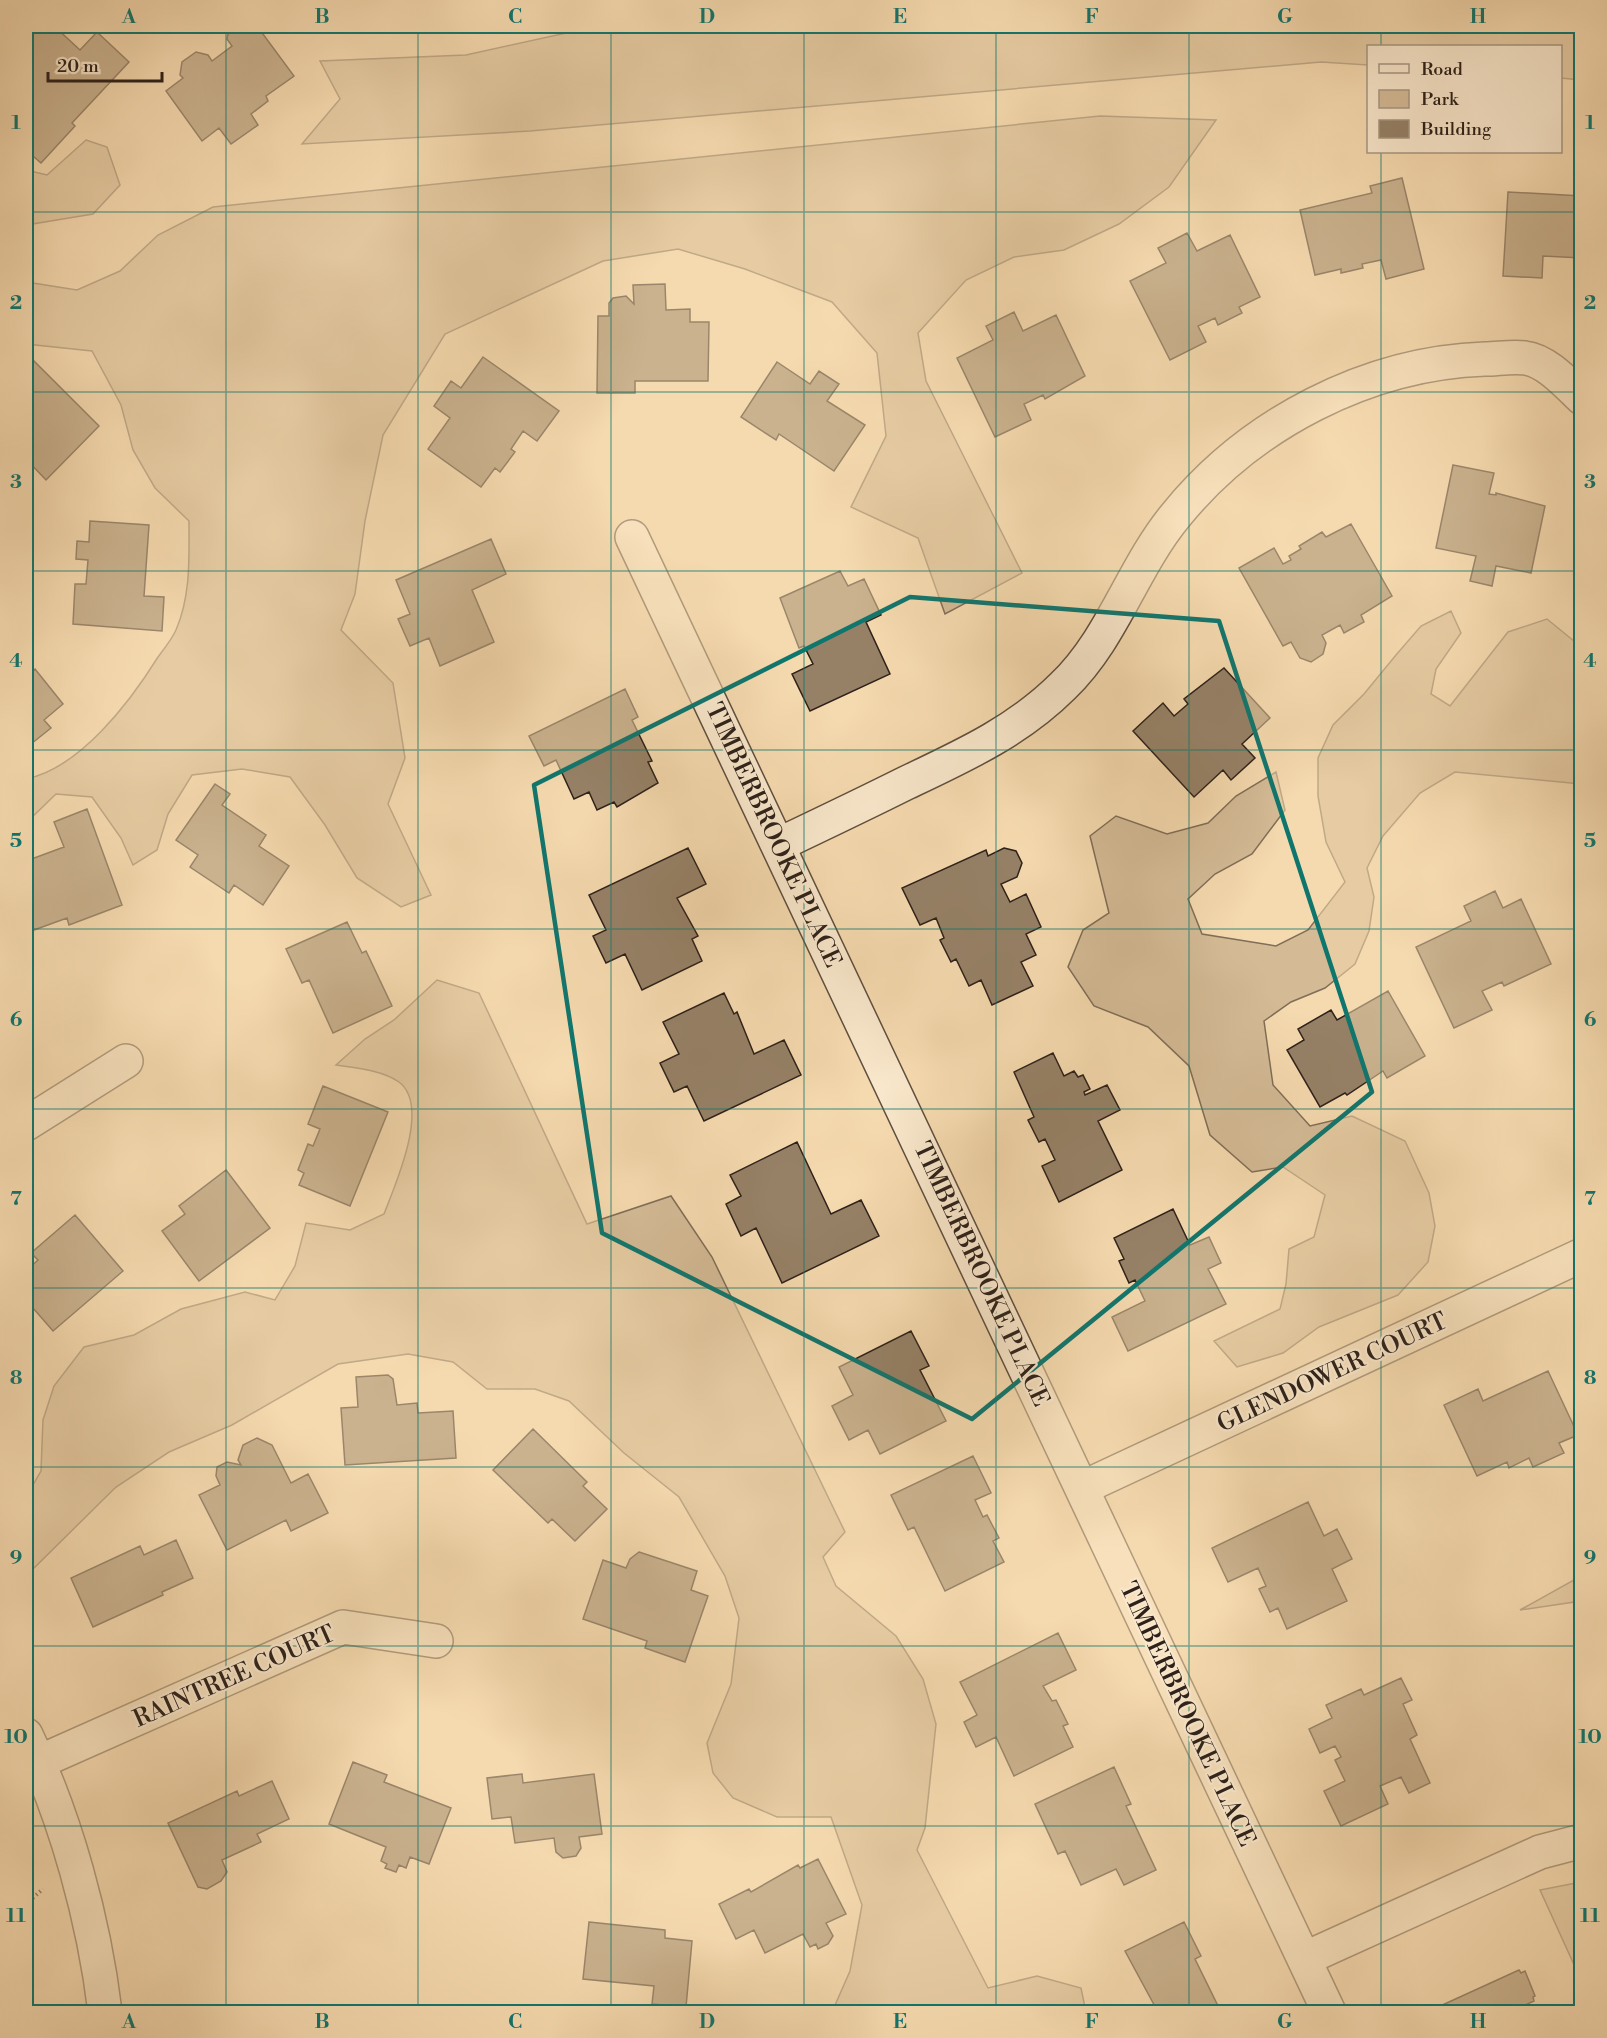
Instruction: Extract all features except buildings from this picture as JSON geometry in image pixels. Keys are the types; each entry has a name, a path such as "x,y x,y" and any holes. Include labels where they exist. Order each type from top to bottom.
{"street":[{"path":"780,844 974,751 1019,725 1065,685 1099,642 1138,569 1175,515 1218,469 1259,437 1323,399 1401,371 1462,360 1526,358 1554,372 1581,398"},
{"name":"TIMBERBROOKE PLACE","path":"633,537 780,844 1329,2013"},
{"path":"26,1124 126,1061"},
{"name":"GLENDOWER COURT","path":"1082,1488 1581,1254"},
{"name":"RAINTREE COURT","path":"32,1749 343,1627 436,1641"},
{"path":"32,1749 82,1898 99,1961 105,2013"},
{"path":"1304,1959 1540,1852 1581,1841"}],"highlighted area":[{"path":"910,597 1219,621 1372,1092 972,1419 602,1233 534,785"}],"green space":[{"path":"598,26 1581,26 1581,80 1562,78 1562,45 1367,45 1367,65 1321,62 530,131 302,144 340,99 320,61 466,55"},
{"path":"1100,116 1216,120 1169,187 1119,224 1064,250 1014,257 966,280 918,333 926,381 1022,573 945,614 918,538 851,507 886,436 877,353 832,302 745,269 678,249 603,261 445,334 383,435 365,521 355,594 341,630 393,683 405,758 388,804 431,895 401,907 357,878 325,825 290,777 242,769 192,775 168,814 157,850 133,865 121,838 92,797 56,794 26,823 26,779 65,762 102,731 133,694 176,630 187,590 189,521 155,488 133,450 121,405 92,351 26,344 26,282 77,290 120,271 158,235 213,207"},
{"path":"86,140 107,147 120,185 93,214 26,225 26,170 47,175"},
{"path":"1451,611 1461,633 1436,669 1431,694 1450,706 1508,632 1547,619 1580,646 1581,784 1455,772 1420,793 1383,836 1367,868 1374,897 1369,931 1355,964 1325,988 1291,1002 1264,1021 1273,1085 1310,1126 1352,1116 1405,1141 1429,1193 1435,1226 1428,1262 1398,1295 1319,1327 1283,1353 1237,1367 1214,1341 1280,1309 1286,1284 1289,1249 1314,1237 1325,1195 1283,1167 1252,1172 1210,1135 1189,1066 1148,1027 1094,1006 1068,967 1083,930 1109,913 1090,836 1116,816 1167,834 1208,823 1236,796 1276,772 1285,810 1252,854 1215,874 1188,899 1202,934 1276,946 1308,930 1345,882 1326,842 1318,796 1318,758 1333,725 1364,694 1421,626"},
{"path":"437,980 479,993 587,1224 671,1196 712,1257 845,1532 823,1557 836,1586 896,1636 923,1679 936,1724 925,1828 917,1850 988,1988 1037,1976 1081,1988 1086,2012 832,2012 850,1971 862,1905 831,1817 777,1817 733,1798 713,1773 707,1743 731,1684 739,1618 725,1576 679,1497 624,1453 569,1401 535,1389 487,1389 453,1362 408,1354 338,1364 232,1425 169,1452 116,1487 33,1569 26,1569 26,1497 41,1471 43,1420 54,1386 84,1347 134,1335 181,1309 245,1292 275,1300 295,1266 306,1223 350,1230 384,1214 408,1146 412,1109 408,1093 399,1082 385,1075 336,1065 365,1039 394,1020"},
{"path":"1581,1576 1581,1601 1520,1610"},
{"path":"1582,1882 1581,1980 1540,1890"}]}
